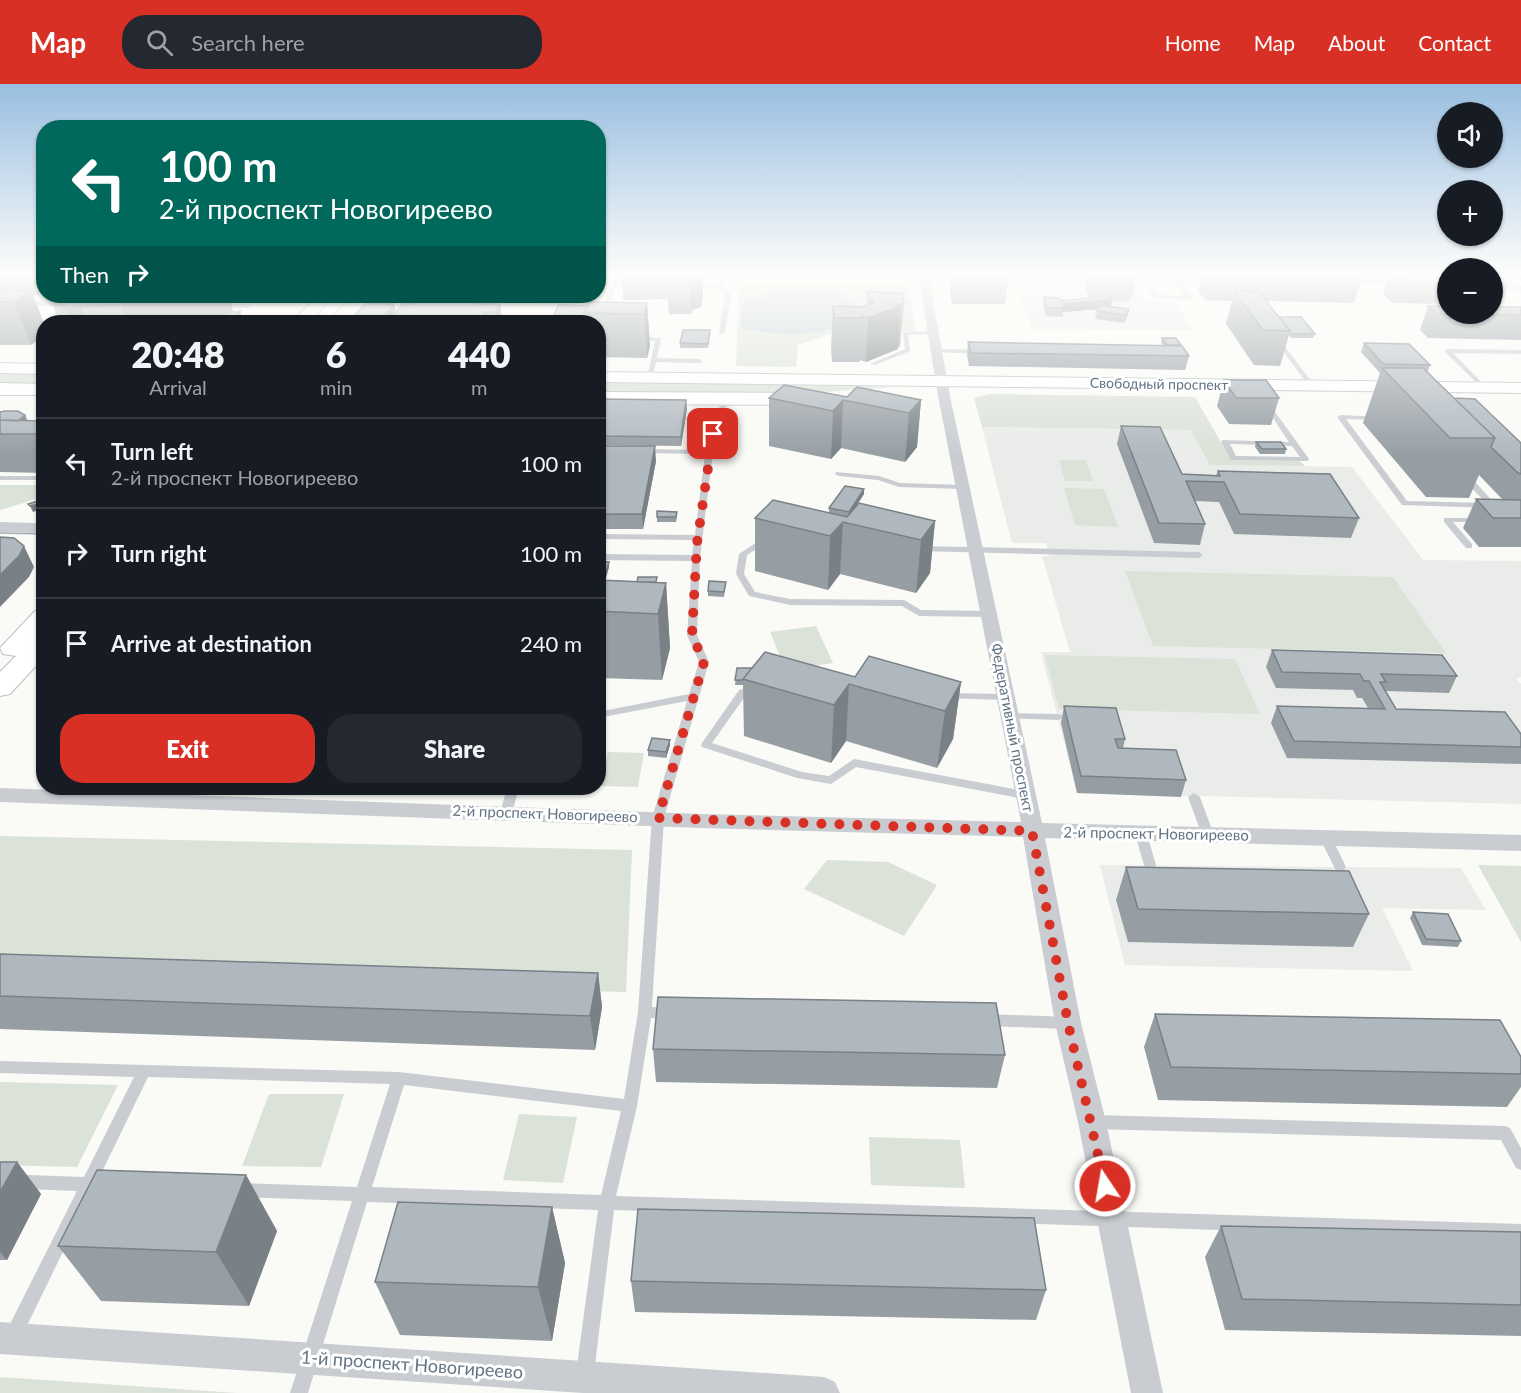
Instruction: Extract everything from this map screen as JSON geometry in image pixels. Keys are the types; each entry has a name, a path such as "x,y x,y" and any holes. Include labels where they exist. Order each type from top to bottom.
{"main road":[{"path":"0,368 36,366"},
{"name":"Свободный проспект","path":"606,376 651,369 942,381 1311,385 1444,393 1483,387 1521,388"},
{"name":"Свободный проспект","path":"606,398 826,398 906,391 942,381"},
{"path":"0,389 36,390"},
{"path":"0,661 36,624"},
{"path":"0,688 36,650"}],"street":[{"name":"Федеративный проспект","path":"933,335 1068,1023 1092,1122 1147,1393"},
{"path":"0,527 35,528"},
{"name":"2-й проспект Новогиреево","path":"0,795 1032,831 1521,843"},
{"name":"1-й проспект Новогиреево","path":"6,1338 824,1393"}],"lane":[{"path":"873,364 908,350 905,335"},
{"path":"1274,335 1311,385"},
{"path":"624,338 659,339 651,369 699,361"},
{"path":"936,351 993,352"},
{"path":"1483,387 1447,351 1521,352"},
{"path":"1253,385 1295,444 1305,459 1234,458 1225,442 1295,444"},
{"path":"584,1377 607,1203 630,1106 645,1012 658,818 704,662 692,635 696,558 709,452 716,415 730,399"},
{"path":"1388,418 1341,417 1405,503 1493,506 1460,471"},
{"path":"632,451 709,452"},
{"path":"838,474 879,478 899,485 963,487"},
{"path":"0,478 36,478"},
{"path":"1469,546 1447,520 1490,520"},
{"path":"606,536 698,538"},
{"path":"775,542 763,541 743,554 740,574 752,594 790,602 904,603 919,613 988,614"},
{"path":"914,548 1198,555"},
{"path":"606,557 696,558"},
{"path":"766,692 743,692 706,745 801,775 831,780 854,763 1025,795"},
{"path":"929,695 1007,706 1059,717"},
{"path":"606,713 692,697"},
{"path":"506,813 511,795"},
{"path":"1194,797 1209,835"},
{"path":"1141,834 1150,865"},
{"path":"1326,838 1340,867"},
{"path":"645,1012 681,1013"},
{"path":"972,1020 1068,1023"},
{"path":"0,1067 399,1078 630,1106"},
{"path":"6,1338 89,1184 144,1071"},
{"path":"299,1393 399,1078"},
{"path":"1092,1122 1504,1132 1521,1163"},
{"path":"0,1181 123,1185"},
{"path":"226,1189 1521,1232"}],"shaded area":[{"path":"737,335 827,335 798,345 796,367 736,366"},
{"path":"0,373 36,374 36,385 0,384"},
{"path":"606,382 892,387 809,393 606,393"},
{"path":"990,394 1195,397 1231,460 1300,461 1305,466 1210,465 1190,430 982,427 974,398"},
{"path":"982,427 1190,430 1210,465 1352,467 1423,560 1521,561 1521,677 1516,678 1521,684 1521,804 1077,793 1041,652 1070,652 1042,556 1049,556 1049,553 1046,543 1012,543"},
{"path":"1059,460 1086,460 1093,481 1065,481"},
{"path":"0,485 36,485 36,499 0,510"},
{"path":"1064,488 1104,489 1118,527 1075,525"},
{"path":"1125,571 1393,577 1446,653 1153,646"},
{"path":"816,626 833,663 786,670 770,632"},
{"path":"1045,655 1235,659 1260,714 1059,709"},
{"path":"608,752 644,753 638,787 606,786"},
{"path":"0,836 632,850 626,992 0,975"},
{"path":"827,860 888,862 937,885 904,936 804,889"},
{"path":"1100,865 1461,868 1486,910 1382,908 1413,971 1125,965"},
{"path":"1478,865 1521,866 1521,942"},
{"path":"0,1082 118,1085 77,1167 0,1165"},
{"path":"269,1094 344,1094 321,1167 242,1166"},
{"path":"519,1114 577,1117 563,1183 503,1180"},
{"path":"869,1137 960,1140 965,1188 871,1185"},
{"path":"0,1377 237,1393 0,1393"}],"building":[{"path":"682,335 709,335 708,344 680,343"},
{"path":"1162,338 1176,338 1181,345 1167,345"},
{"path":"968,342 1182,346 1189,356 971,353"},
{"path":"1364,343 1409,344 1430,365 1383,364"},
{"path":"1382,368 1423,368 1495,438 1450,438"},
{"path":"1224,380 1266,380 1279,398 1236,398"},
{"path":"784,385 847,397 857,387 921,400 909,413 843,400 833,411 769,398"},
{"path":"1454,398 1475,399 1521,443 1521,474 1491,447 1495,438"},
{"path":"606,399 686,400 681,437 606,436"},
{"path":"18,411 25,415 18,421 0,420 0,412"},
{"path":"0,420 36,421 36,434 0,434"},
{"path":"1121,426 1160,427 1182,474 1220,476 1218,471 1330,474 1359,518 1240,514 1224,482 1186,481 1205,524 1159,523"},
{"path":"1256,442 1281,442 1286,449 1262,449"},
{"path":"606,446 655,446 642,514 606,514"},
{"path":"845,486 864,489 849,512 829,508"},
{"path":"1476,499 1521,500 1521,518 1493,518"},
{"path":"773,500 847,517 859,503 935,521 921,540 843,522 830,536 755,518"},
{"path":"657,511 677,512 676,517 657,517"},
{"path":"0,537 14,538 24,546 19,556 0,575"},
{"path":"638,577 657,577 656,582 637,582"},
{"path":"606,580 666,583 658,614 606,611"},
{"path":"709,581 726,582 724,592 708,591"},
{"path":"1272,650 1442,655 1457,676 1381,674 1386,682 1380,682 1396,709 1505,712 1521,734 1521,747 1294,741 1277,706 1385,709 1369,681 1364,681 1360,674 1282,672"},
{"path":"765,652 855,677 869,656 961,682 945,711 849,684 834,705 743,679"},
{"path":"737,668 752,668 743,680 735,680"},
{"path":"1064,706 1116,708 1125,739 1115,739 1118,748 1176,750 1186,780 1081,776"},
{"path":"652,738 670,740 666,752 648,750"},
{"path":"1126,867 1349,871 1369,914 1138,909"},
{"path":"1413,912 1448,914 1461,941 1426,939"},
{"path":"0,954 598,973 590,1016 0,996"},
{"path":"658,997 996,1003 1005,1055 653,1049"},
{"path":"1155,1014 1500,1020 1521,1057 1521,1074 1171,1067"},
{"path":"0,1162 17,1162 0,1192"},
{"path":"97,1170 246,1175 216,1252 58,1246"},
{"path":"398,1202 552,1207 538,1287 375,1282"},
{"path":"638,1209 1034,1218 1046,1290 631,1281"},
{"path":"1221,1226 1521,1232 1521,1305 1242,1299"}],"tram line":[{"path":"0,533 36,534"}],"route":[{"path":"713,434 697,543 692,635 704,662 658,818 1032,831 1068,1023 1105,1186"}]}
